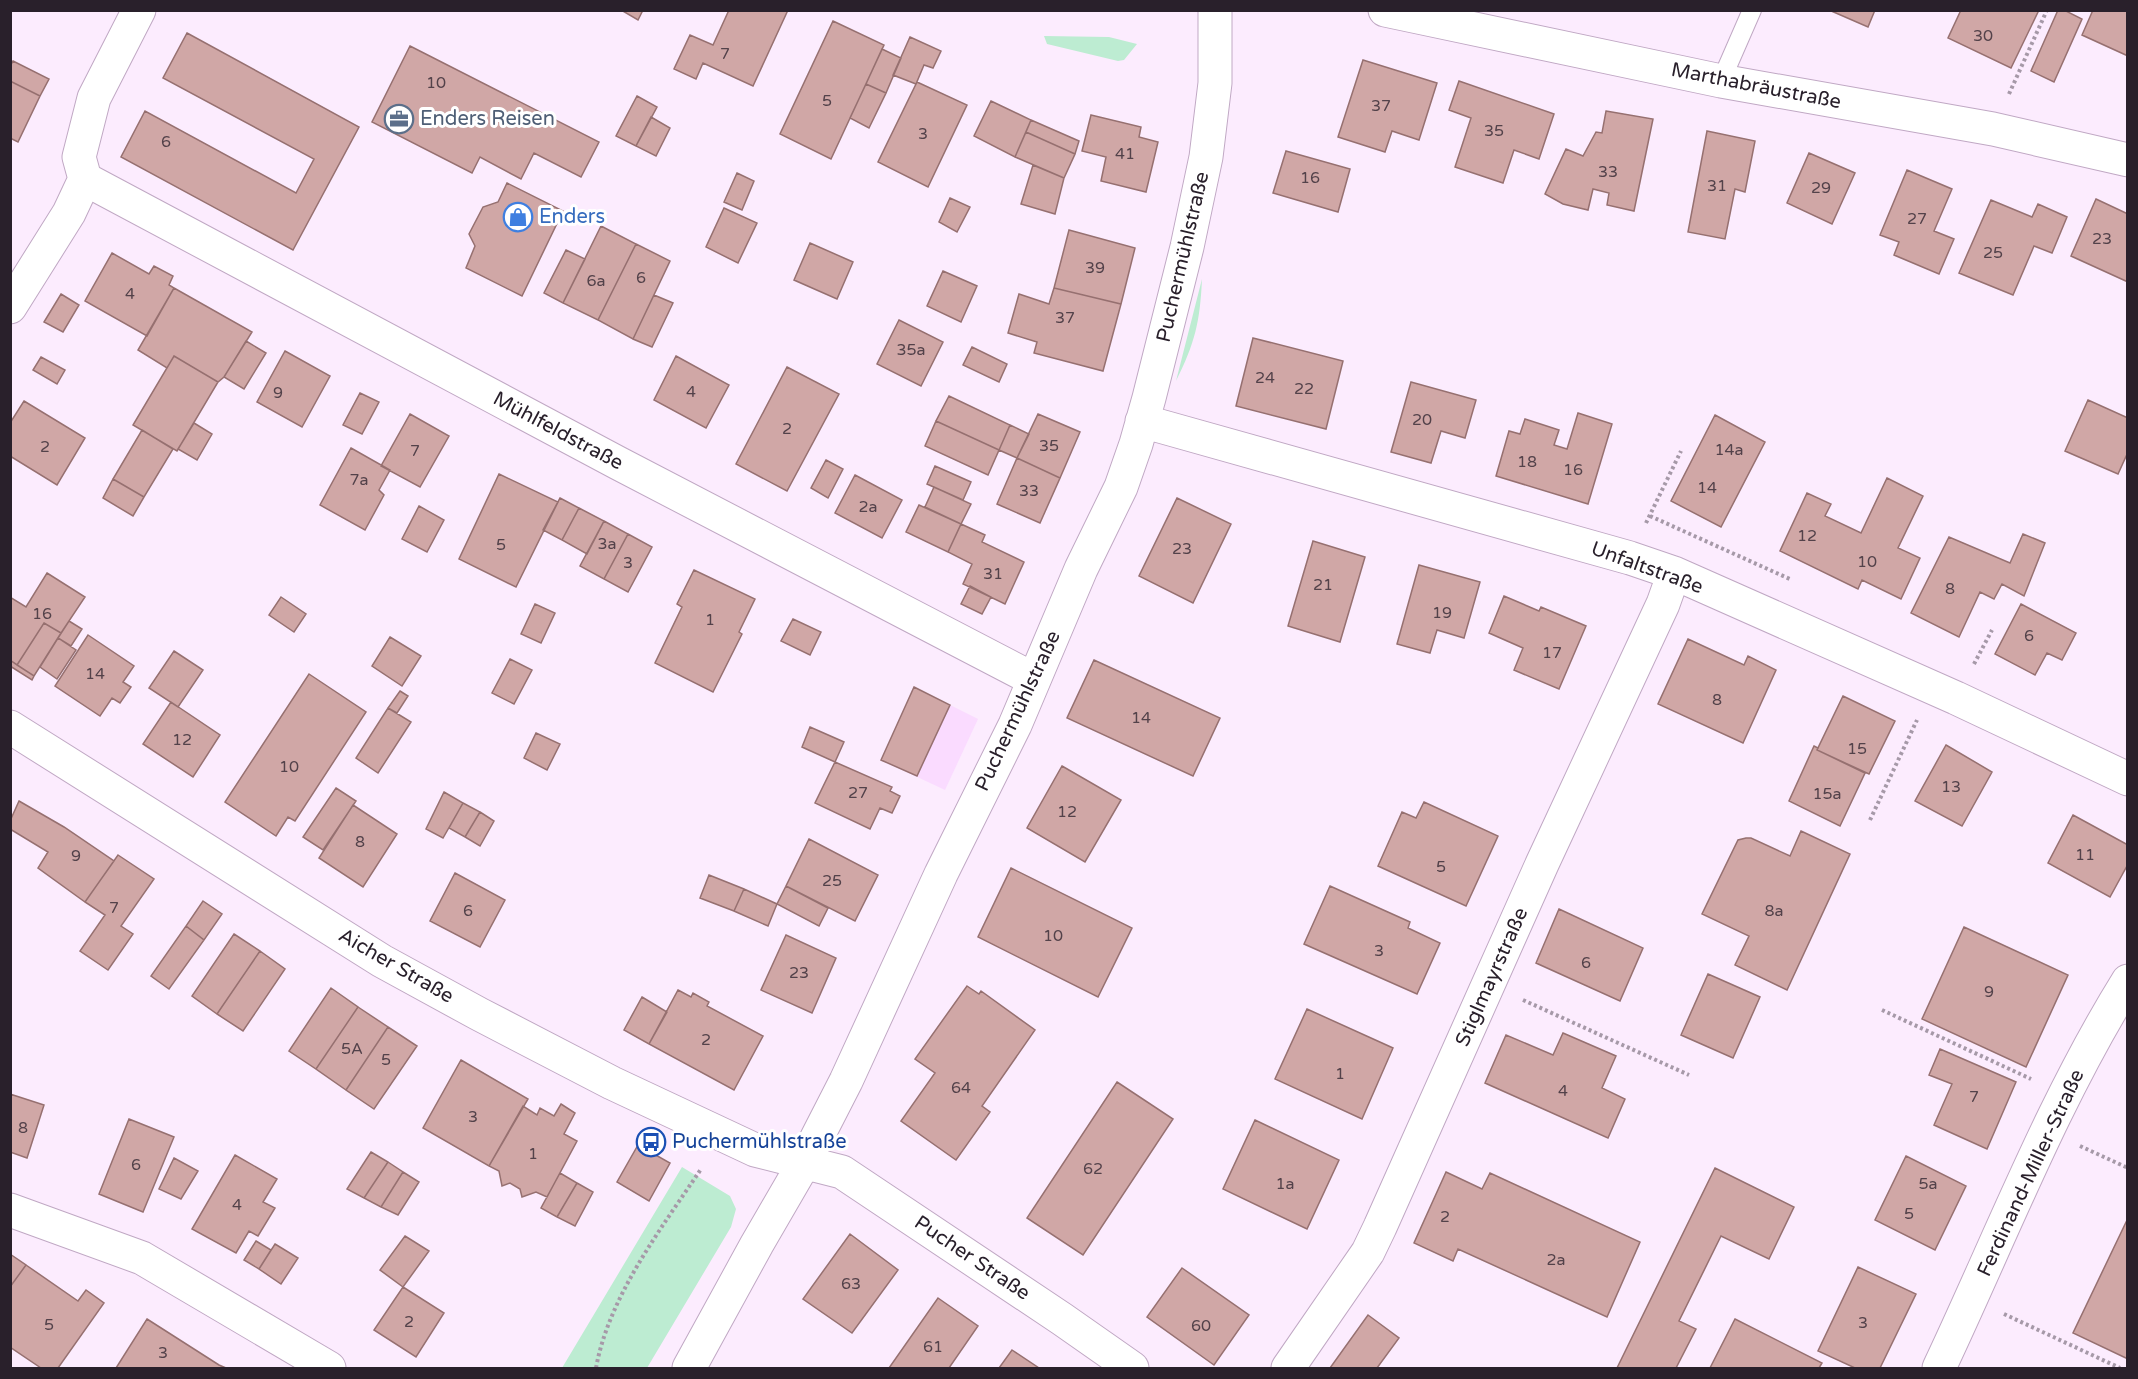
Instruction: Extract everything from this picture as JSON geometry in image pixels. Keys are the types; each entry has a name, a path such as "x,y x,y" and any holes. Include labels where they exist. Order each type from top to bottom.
{"street":[{"path":"10,307 69,213 85,179 79,157 94,98 139,10"},
{"name":"Puchermühlstraße","path":"689,1368 804,1163 846,1081 941,874 1015,725 1081,569 1121,487 1143,421 1187,247 1206,157 1215,83 1215,10"},
{"name":"Marthabräustraße","path":"1385,10 1721,81 1993,129 2127,160"},
{"name":"Mühlfeldstraße","path":"85,179 618,463 1033,680"},
{"name":"Unfaltstraße","path":"1143,421 1630,558 1674,573 1932,688 2127,779"},
{"name":"Stiglmayrstraße","path":"1288,1368 1372,1244 1547,853 1664,604 1674,573"},
{"name":"Aicher Straße","path":"10,728 373,955 479,1014 612,1083 721,1135 755,1150 804,1163"},
{"name":"Ferdinand-Miller-Straße","path":"1939,1368 2046,1132 2127,981"},
{"name":"Pucher Straße","path":"804,1163 842,1172 868,1188 1062,1318 1132,1368"},
{"path":"10,1210 142,1258 328,1368"}],"lane":[{"path":"1721,81 1752,10"}],"path":[{"path":"1993,129 2047,10"},
{"path":"1630,558 1681,451"},
{"path":"1870,820 1932,688"},
{"path":"1489,983 1689,1075"},
{"path":"1882,1010 2065,1095"},
{"path":"2046,1132 2127,1168"},
{"path":"596,1368 609,1318 639,1265 701,1169"},
{"path":"1972,1298 2120,1368"}],"shaded area":[{"path":"914,687 978,719 945,790 881,760"}],"green space":[{"path":"1044,36 1109,37 1137,44 1124,60 1118,61 1047,44"},
{"path":"1202,279 1200,308 1195,332 1176,381"},
{"path":"682,1167 730,1196 736,1209 731,1227 647,1368 562,1368"}],"building":[{"path":"621,10 643,10 638,20"},
{"path":"729,10 788,10 753,86 703,63 696,79 674,69 690,35 713,45"},
{"path":"1829,10 1875,10 1868,27"},
{"path":"1961,10 2039,10 2011,68 1948,38"},
{"path":"2058,10 2064,10 2082,19 2054,82 2031,71"},
{"path":"2093,10 2128,10 2128,56 2082,35"},
{"path":"833,21 884,45 831,159 780,134"},
{"path":"187,33 359,127 293,250 121,157 145,111 296,193 314,159 163,78"},
{"path":"910,37 941,51 933,68 924,65 916,84 893,75"},
{"path":"410,46 599,142 581,177 534,153 521,179 480,157 472,173 372,122"},
{"path":"882,49 901,58 886,93 866,84"},
{"path":"1363,60 1437,83 1419,140 1392,131 1385,152 1338,137"},
{"path":"13,61 49,79 40,96 10,81 10,66"},
{"path":"10,81 40,96 18,142 10,138"},
{"path":"1459,81 1554,114 1539,159 1514,150 1503,183 1455,167 1471,118 1449,110"},
{"path":"917,82 967,105 928,187 878,162"},
{"path":"866,84 886,93 869,128 850,118"},
{"path":"637,96 657,107 636,146 616,136"},
{"path":"991,101 1031,120 1015,157 974,136"},
{"path":"1606,111 1653,119 1634,211 1607,205 1609,193 1593,189 1588,210 1563,204 1545,194 1566,149 1583,156 1596,132 1602,133"},
{"path":"1091,115 1141,127 1139,137 1158,142 1146,192 1101,181 1106,157 1082,151"},
{"path":"651,117 670,128 656,156 636,146"},
{"path":"1031,120 1079,141 1075,154 1026,132"},
{"path":"1707,131 1755,141 1745,192 1735,189 1725,239 1688,232"},
{"path":"1026,132 1075,154 1064,178 1015,157"},
{"path":"1286,151 1350,169 1338,212 1273,193"},
{"path":"1809,153 1855,173 1832,224 1787,203"},
{"path":"1033,165 1064,178 1055,214 1021,204"},
{"path":"1907,170 1952,189 1934,231 1954,239 1939,274 1894,255 1899,242 1880,235"},
{"path":"737,173 754,181 742,210 724,202"},
{"path":"507,183 563,211 522,296 466,268 475,246 469,234 483,207 498,202"},
{"path":"950,198 970,207 957,232 939,222"},
{"path":"2096,199 2128,214 2128,282 2071,256"},
{"path":"1991,200 2032,217 2038,204 2067,217 2052,253 2034,246 2013,295 1959,273"},
{"path":"724,208 757,223 738,263 706,247"},
{"path":"601,226 636,244 598,320 563,303"},
{"path":"1069,230 1135,248 1121,304 1054,288"},
{"path":"810,243 853,262 837,299 794,280"},
{"path":"636,244 670,261 633,339 598,320"},
{"path":"566,250 585,259 563,303 544,293"},
{"path":"112,253 149,274 154,266 173,276 169,285 174,288 147,336 85,301"},
{"path":"943,271 977,286 961,322 927,306"},
{"path":"174,288 252,332 224,377 218,382 174,356 167,368 138,350"},
{"path":"1054,288 1121,304 1103,371 1034,353 1037,342 1008,333 1019,294 1049,304"},
{"path":"61,294 79,305 63,332 44,322"},
{"path":"654,295 673,303 652,347 633,339"},
{"path":"899,320 943,342 921,386 877,364"},
{"path":"1253,338 1343,361 1326,429 1236,406"},
{"path":"246,341 266,353 244,389 224,377"},
{"path":"972,347 1007,364 999,382 963,365"},
{"path":"285,351 330,376 302,427 257,402"},
{"path":"174,356 218,382 177,451 133,425"},
{"path":"676,356 729,385 706,428 654,400"},
{"path":"41,357 65,370 57,384 33,370"},
{"path":"787,367 839,394 787,491 736,464"},
{"path":"1411,382 1476,400 1465,438 1441,431 1431,463 1391,452"},
{"path":"360,393 379,402 362,434 343,425"},
{"path":"949,396 1010,425 999,450 936,421"},
{"path":"2088,400 2128,418 2128,452 2118,474 2065,451"},
{"path":"24,401 85,438 57,485 10,456 10,423"},
{"path":"1578,413 1612,424 1588,504 1496,476 1509,431 1520,434 1525,419 1559,430 1554,445 1567,449"},
{"path":"410,414 449,436 420,487 381,466"},
{"path":"1038,414 1080,432 1060,478 1017,458"},
{"path":"1715,415 1765,442 1721,527 1671,501"},
{"path":"936,421 999,450 988,475 925,446"},
{"path":"194,423 212,434 197,460 178,449"},
{"path":"1010,425 1029,434 1017,458 999,450"},
{"path":"142,430 173,449 144,497 113,479"},
{"path":"351,448 390,470 379,490 384,495 365,530 320,505"},
{"path":"1017,458 1060,478 1040,523 997,504"},
{"path":"826,460 843,469 828,498 811,488"},
{"path":"935,466 971,482 963,500 927,484"},
{"path":"499,474 558,502 516,587 459,559"},
{"path":"855,475 902,500 882,538 835,513"},
{"path":"1887,478 1923,496 1898,548 1920,558 1901,599 1862,580 1858,589 1780,551 1807,493 1831,504 1825,516 1861,533"},
{"path":"113,479 144,497 133,516 103,498"},
{"path":"934,487 971,504 961,524 925,507"},
{"path":"560,498 579,508 562,540 543,530"},
{"path":"1177,498 1231,524 1193,603 1139,576"},
{"path":"919,505 961,524 948,552 906,532"},
{"path":"419,506 444,520 427,552 402,539"},
{"path":"579,508 604,521 587,554 562,540"},
{"path":"604,521 628,534 604,579 580,566"},
{"path":"961,524 985,535 982,542 1024,562 1005,604 963,584 972,564 948,552"},
{"path":"628,534 652,547 628,592 604,579"},
{"path":"2023,534 2045,543 2024,596 2002,584 1994,599 1980,592 1959,637 1911,613 1949,537 2010,563"},
{"path":"1313,541 1365,557 1340,642 1288,626"},
{"path":"1419,565 1480,582 1464,638 1437,630 1430,653 1397,644"},
{"path":"694,570 755,599 739,632 742,634 713,692 655,663 682,607 677,604"},
{"path":"47,573 85,597 61,633 44,623 17,665 10,660 10,597 26,607"},
{"path":"970,586 991,597 982,614 961,604"},
{"path":"1504,596 1539,611 1541,607 1586,626 1559,689 1514,670 1523,648 1489,633"},
{"path":"281,597 306,614 294,632 269,615"},
{"path":"535,604 555,613 541,643 521,634"},
{"path":"2021,604 2076,633 2062,660 2047,653 2035,675 1995,654"},
{"path":"793,619 821,632 810,655 781,641"},
{"path":"69,621 82,629 71,646 58,638"},
{"path":"44,623 61,633 34,676 17,665"},
{"path":"88,635 134,666 123,682 131,687 120,703 112,698 100,716 55,686"},
{"path":"390,637 421,656 402,686 372,666"},
{"path":"58,638 76,650 57,679 40,667"},
{"path":"1688,639 1744,665 1748,656 1776,670 1743,743 1658,704"},
{"path":"174,651 203,670 178,707 149,688"},
{"path":"510,659 532,670 514,704 492,693"},
{"path":"10,660 34,676 32,680 10,666"},
{"path":"1094,660 1220,718 1193,776 1067,718"},
{"path":"309,674 366,712 295,821 288,817 276,836 225,802"},
{"path":"914,687 950,705 917,776 881,760"},
{"path":"400,691 408,696 397,713 388,708"},
{"path":"1843,696 1895,721 1869,774 1817,750"},
{"path":"171,702 220,735 193,777 143,744"},
{"path":"388,708 411,722 378,773 356,758"},
{"path":"810,727 844,742 835,762 802,747"},
{"path":"536,733 560,744 547,770 524,758"},
{"path":"1946,745 1992,772 1962,826 1915,801"},
{"path":"1814,746 1818,748 1817,750 1865,773 1840,826 1789,801"},
{"path":"835,762 892,787 890,791 900,796 892,813 880,808 870,829 815,803"},
{"path":"1062,766 1121,800 1085,862 1027,828"},
{"path":"336,788 356,801 323,850 303,837"},
{"path":"444,792 463,803 443,838 426,829"},
{"path":"19,801 64,827 114,861 85,902 38,868 48,852 10,829 10,821"},
{"path":"1424,802 1498,836 1466,906 1378,866 1402,812 1416,818"},
{"path":"463,803 480,812 465,837 449,828"},
{"path":"353,805 397,834 363,887 319,858"},
{"path":"480,812 494,821 480,846 465,837"},
{"path":"2073,815 2128,845 2128,864 2110,897 2048,863"},
{"path":"1801,831 1850,854 1787,990 1735,965 1749,936 1702,914 1738,840 1751,838 1790,856"},
{"path":"809,839 878,875 855,921 786,886"},
{"path":"118,855 154,879 121,926 133,934 108,970 80,951 105,915 85,902"},
{"path":"1011,868 1132,928 1098,997 978,937"},
{"path":"455,873 505,900 480,947 430,921"},
{"path":"709,875 744,889 734,911 700,898"},
{"path":"786,886 828,908 819,926 777,904"},
{"path":"1330,886 1410,922 1408,928 1440,943 1417,994 1304,944"},
{"path":"744,889 777,904 768,926 734,911"},
{"path":"203,901 222,914 204,940 186,926"},
{"path":"1559,909 1643,948 1620,1001 1536,963"},
{"path":"186,926 204,940 169,989 151,976"},
{"path":"1964,927 2068,975 2026,1067 1922,1019"},
{"path":"234,934 260,951 217,1014 192,996"},
{"path":"786,935 836,958 812,1013 761,990"},
{"path":"260,951 285,969 243,1031 217,1014"},
{"path":"1708,974 1760,997 1733,1058 1681,1035"},
{"path":"967,986 979,994 981,991 1035,1030 982,1106 990,1112 956,1160 901,1121 935,1073 915,1059"},
{"path":"331,988 358,1007 316,1069 289,1051"},
{"path":"678,990 691,997 693,993 709,1002 707,1006 763,1036 734,1090 649,1044"},
{"path":"642,997 667,1012 649,1044 624,1030"},
{"path":"358,1007 388,1027 346,1090 316,1069"},
{"path":"1307,1009 1393,1048 1362,1119 1275,1079"},
{"path":"388,1027 417,1046 374,1109 346,1090"},
{"path":"1563,1033 1616,1056 1602,1088 1625,1099 1608,1138 1485,1083 1506,1035 1553,1055"},
{"path":"1940,1049 2016,1082 1987,1149 1934,1125 1952,1084 1929,1075"},
{"path":"461,1060 528,1099 489,1166 423,1128"},
{"path":"1117,1082 1173,1119 1083,1255 1027,1218"},
{"path":"10,1094 44,1105 27,1158 10,1152"},
{"path":"561,1104 575,1113 564,1134 577,1141 547,1197 536,1192 522,1197 520,1189 510,1183 502,1186 499,1171 489,1166 523,1106 537,1115 540,1108 554,1116"},
{"path":"129,1119 174,1137 143,1212 99,1194"},
{"path":"1255,1120 1339,1160 1307,1229 1223,1189"},
{"path":"638,1145 670,1163 649,1201 617,1182"},
{"path":"371,1152 388,1162 364,1198 347,1189"},
{"path":"235,1155 277,1179 263,1202 275,1208 258,1236 249,1231 236,1253 192,1229"},
{"path":"1906,1156 1966,1186 1935,1250 1875,1220"},
{"path":"174,1158 198,1171 181,1199 159,1189"},
{"path":"388,1162 403,1172 381,1207 364,1198"},
{"path":"1715,1168 1794,1207 1769,1259 1721,1236 1679,1321 1696,1329 1676,1368 1617,1368"},
{"path":"403,1172 419,1182 398,1215 381,1207"},
{"path":"1446,1172 1482,1189 1490,1173 1640,1242 1607,1317 1458,1249 1453,1261 1414,1243"},
{"path":"560,1173 577,1183 557,1217 541,1208"},
{"path":"577,1183 593,1192 575,1226 557,1217"},
{"path":"2128,1218 2128,1359 2073,1333"},
{"path":"850,1234 898,1270 852,1333 803,1299"},
{"path":"405,1236 429,1251 403,1287 380,1270"},
{"path":"256,1241 271,1250 259,1269 244,1260"},
{"path":"275,1244 298,1258 281,1284 259,1269"},
{"path":"10,1254 26,1265 10,1287"},
{"path":"26,1265 78,1301 86,1290 104,1303 58,1368 41,1368 10,1347 10,1287"},
{"path":"1858,1267 1916,1294 1880,1368 1855,1368 1818,1351"},
{"path":"1182,1268 1249,1315 1214,1365 1147,1317"},
{"path":"403,1287 444,1313 416,1357 374,1330"},
{"path":"938,1298 978,1326 949,1368 889,1368"},
{"path":"1368,1315 1399,1338 1377,1368 1330,1368"},
{"path":"147,1319 219,1365 226,1368 116,1368"},
{"path":"1735,1319 1822,1363 1819,1368 1710,1368"},
{"path":"1012,1350 1039,1368 999,1368"}],"place":[{"name":"Enders Reisen","path":"399,119"},
{"name":"Enders","path":"518,217"},
{"name":"Puchermühlstraße","path":"651,1142"}]}
